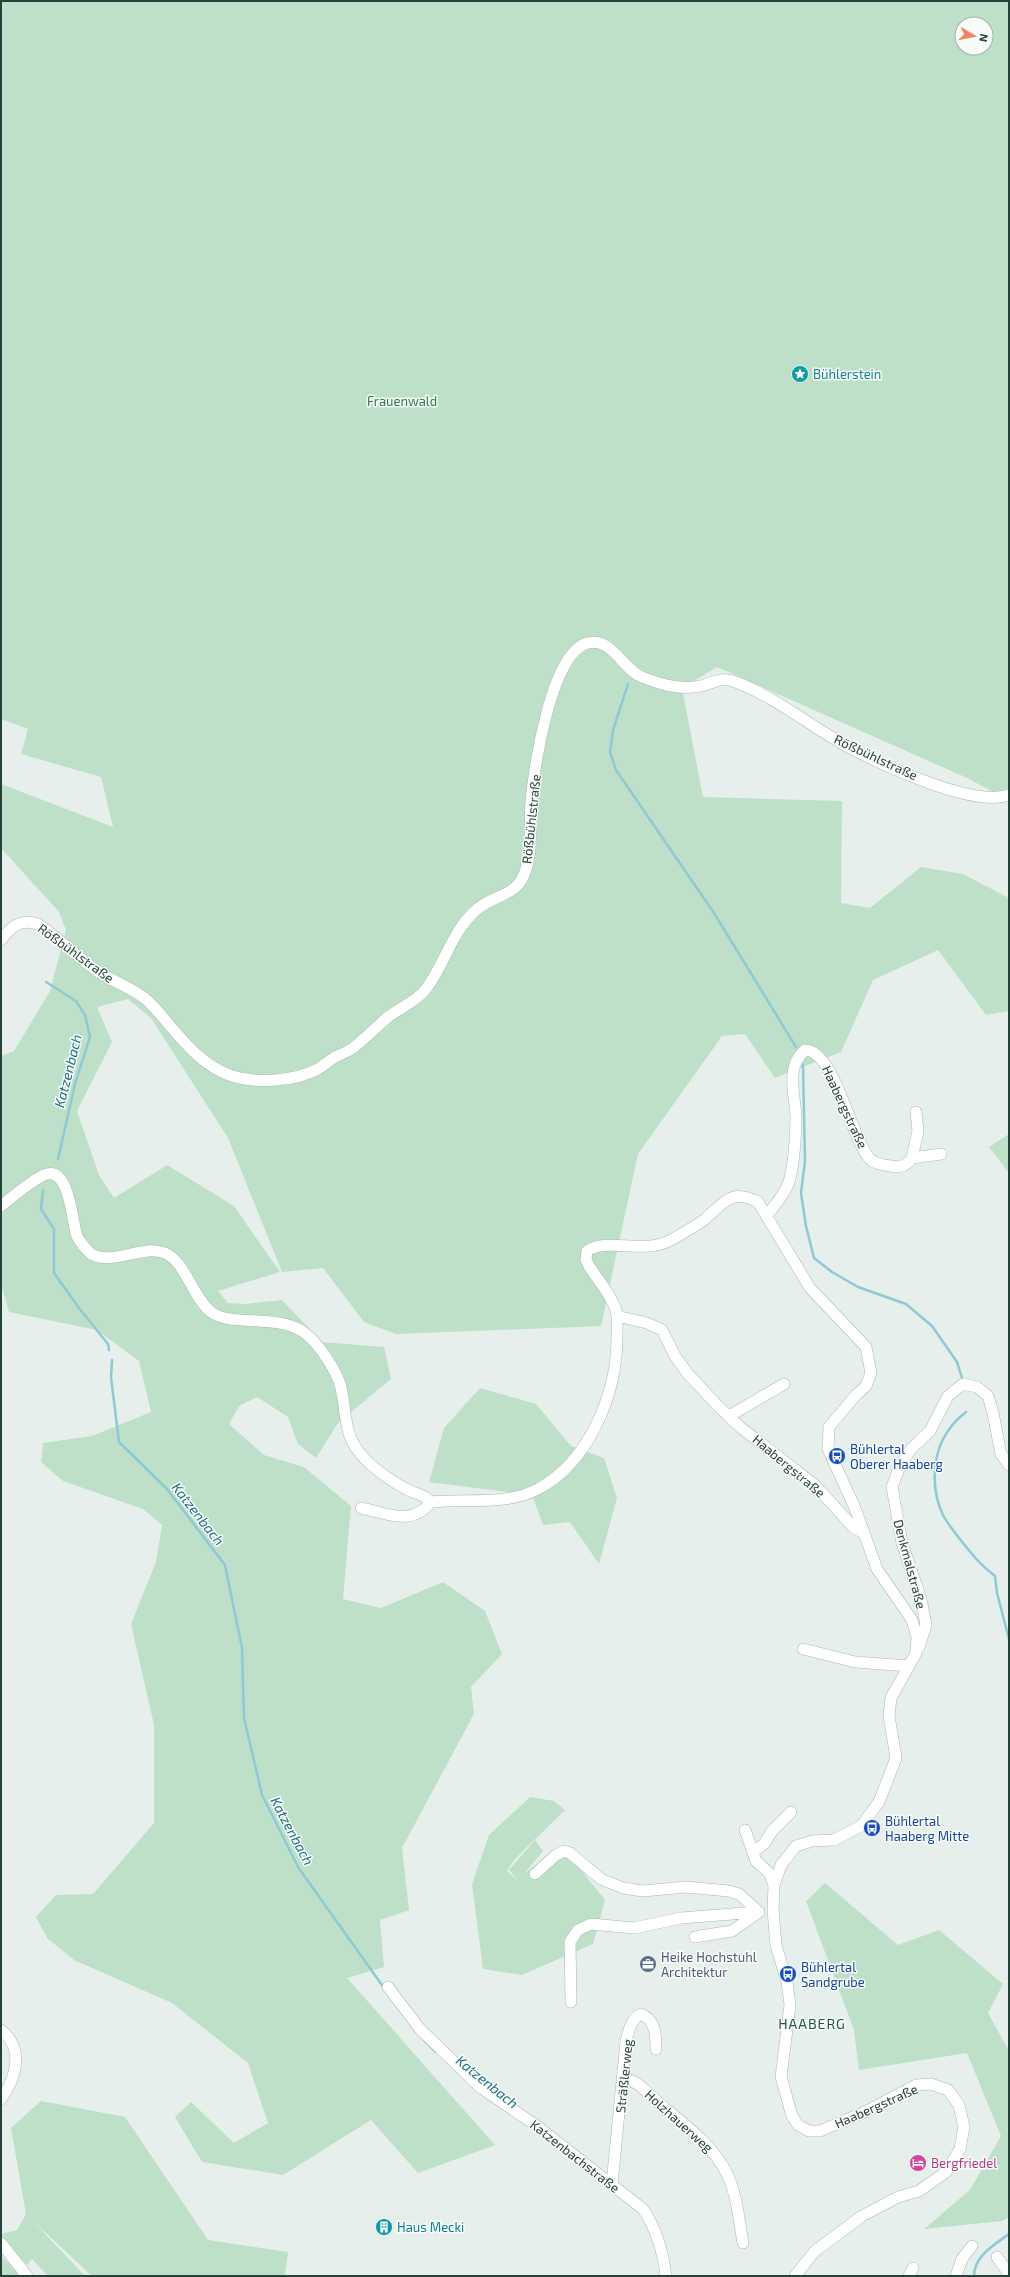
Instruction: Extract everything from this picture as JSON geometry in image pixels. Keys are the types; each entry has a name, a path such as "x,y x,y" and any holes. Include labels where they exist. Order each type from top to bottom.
{"street":[{"name":"Rößbühlstraße","path":"1,940 11,927 20,922 30,922 47,930 98,972 134,990 146,999 178,1038 209,1063 231,1076 272,1080 317,1070 351,1050 398,1010 426,990 453,938 477,909 514,890 523,879 528,865 531,837 531,797 542,733 553,686 571,655 579,647 589,642 605,646 633,674 669,687 703,686 722,679 733,682 784,708 850,748 935,785 959,793 982,797 1003,797 1009,795"},
{"name":"Haabergstraße","path":"767,1215 780,1199 789,1182 796,1117 792,1092 794,1065 798,1056 805,1050 812,1050 820,1056 829,1068 845,1109 869,1158 877,1164 899,1168 906,1165 912,1158 941,1154"},
{"path":"912,1158 918,1131 916,1112"},
{"path":"1,1206 45,1174 54,1174 64,1181 75,1221 77,1237 92,1255 107,1258 149,1251 165,1253 178,1264 210,1311 226,1319 284,1324 301,1330 314,1340 339,1382 348,1434 364,1459 404,1487 426,1496 431,1502"},
{"name":"Haabergstraße","path":"795,2276 816,2251 862,2216 898,2197 919,2192 946,2172 960,2149 964,2126 959,2105 948,2090 931,2084 916,2085 865,2112 820,2131 809,2131 798,2125 787,2101 781,2077 790,2005 787,1982 776,1945 773,1910 774,1885 781,1865 796,1846 812,1841 834,1840 861,1826 879,1802 896,1758 889,1716 891,1698 916,1653 917,1637 912,1620 877,1569 864,1533 828,1450 829,1427 856,1395 866,1386 871,1373 866,1347 810,1288 770,1224 767,1215 758,1202 748,1197 733,1196 725,1200 705,1218 687,1231 659,1245 647,1248 598,1246 587,1251 586,1260 611,1300 616,1316 647,1323 662,1330 675,1356 688,1374 729,1416 800,1472 816,1486 854,1528 864,1533"},
{"path":"361,1508 384,1514 414,1516 424,1510 431,1502 503,1499 537,1489 558,1476 584,1444 605,1403 617,1359 616,1316"},
{"path":"729,1416 784,1384"},
{"name":"Denkmalstraße","path":"916,1653 922,1641 926,1625 921,1599 902,1543 892,1488 900,1466 911,1449 930,1431 948,1396 963,1384 977,1387 988,1396 1001,1454 1009,1465"},
{"path":"803,1649 855,1662 909,1666"},
{"path":"754,1852 764,1844 772,1831 791,1812"},
{"path":"745,1830 756,1861 769,1873 774,1885"},
{"path":"536,1874 556,1855 564,1851 578,1858 601,1879 623,1888 643,1891 686,1888 729,1891 739,1894 759,1912"},
{"path":"571,2002 570,1942 578,1930 591,1924 634,1928 681,1918 773,1910"},
{"path":"695,1938 732,1931 759,1912"},
{"name":"Katzenbachstraße","path":"388,1987 420,2029 481,2088 537,2126 643,2209 652,2223 662,2248 666,2276"},
{"name":"Sträßlerweg","path":"612,2184 626,2041 631,2026 637,2016 642,2014 646,2016 655,2028 656,2049"},
{"path":"1,2030 14,2045 17,2060 14,2074 1,2099"},
{"name":"Holzhauerweg","path":"623,2078 635,2081 681,2120 715,2154 728,2174 743,2243"},
{"path":"1,2243 27,2276"},
{"path":"956,2276 962,2259 972,2246"},
{"path":"997,2257 1009,2274"}],"green space":[{"name":"Frauenwald","path":"1,1 1009,1 1009,800 967,778 717,667 682,688 703,797 842,801 841,903 870,908 921,867 963,874 1009,898 1009,1011 986,1015 938,950 873,980 841,1052 775,1078 745,1034 722,1036 638,1154 601,1326 396,1334 364,1322 323,1268 282,1272 228,1138 151,1018 128,999 97,1007 112,1042 77,1111 99,1175 114,1198 167,1165 234,1206 280,1272 218,1291 228,1303 245,1304 282,1300 322,1342 384,1347 391,1379 338,1423 316,1458 298,1444 288,1417 257,1397 239,1406 229,1424 264,1455 304,1467 351,1506 343,1599 381,1608 443,1582 485,1611 502,1654 471,1687 474,1714 402,1848 409,1910 380,1920 384,1967 347,1978 495,2145 418,2173 371,2120 283,2175 202,2162 175,2117 191,2102 234,2143 268,2123 248,2063 172,2003 74,1960 47,1938 36,1917 56,1895 93,1894 154,1823 154,1725 131,1624 156,1562 162,1525 143,1509 63,1481 41,1462 43,1443 92,1436 151,1412 139,1361 97,1330 9,1312 1,1284 1,1056 14,1051 50,991 66,930 59,912 1,848 1,784 113,827 101,777 21,754 28,729 1,719"},
{"path":"1009,1134 1009,1173 989,1147"},
{"path":"480,1388 536,1404 571,1446 604,1458 617,1498 599,1564 570,1522 543,1525 532,1495 429,1482 444,1428"},
{"path":"530,1797 554,1801 565,1810 514,1860 507,1871 518,1881 509,1870 535,1840 543,1851 524,1874 555,1849 569,1855 605,1900 593,1944 522,1975 483,1969 472,1884 489,1835"},
{"path":"825,1883 898,1945 939,1930 1003,1984 988,2013 1009,2051 1009,2217 1002,2221 924,2229 970,2190 1001,2136 967,2053 859,2070 854,2030 806,1901"},
{"path":"41,2101 125,2117 208,2240 288,2252 285,2276 92,2276 33,2221 85,2276 48,2276 32,2259 27,2265 1,2238 1,2234 17,2230 26,2214 11,2128"},
{"path":"1,2255 20,2276 1,2276"}],"waterway":[{"path":"628,684 613,730 610,752 616,770 714,913 796,1047"},
{"name":"Katzenbach","path":"46,982 76,1001 85,1015 90,1037 75,1084 58,1159"},
{"path":"803,1065 805,1161 801,1193 806,1226 814,1258 832,1272 858,1287 906,1304 932,1326 957,1362 962,1378"},
{"name":"Katzenbach","path":"43,1190 41,1209 54,1229 54,1273 79,1308 108,1344 109,1350"},
{"name":"Katzenbach","path":"112,1360 111,1377 119,1442 167,1489 225,1565 242,1648 244,1718 262,1795 298,1867 384,1988"},
{"path":"966,1412 953,1425 945,1436 940,1447 935,1470 936,1493 943,1515 949,1524 976,1558 995,1576 997,1593 1009,1639"},
{"name":"Katzenbach","path":"424,2040 436,2052"},
{"path":"974,2276 977,2263 981,2257 991,2247 1009,2234"}],"place":[{"name":"Bühlerstein","path":"800,374"},
{"name":"Bühlertal Oberer Haaberg","path":"837,1456"},
{"name":"Bühlertal Haaberg Mitte","path":"872,1828"},
{"name":"Heike Hochstuhl Architektur","path":"648,1964"},
{"name":"Bühlertal Sandgrube","path":"788,1974"},
{"name":"Bergfriedel","path":"918,2163"},
{"name":"Haus Mecki","path":"384,2227"}],"district":[{"name":"HAABERG","path":"812,2024"}]}
